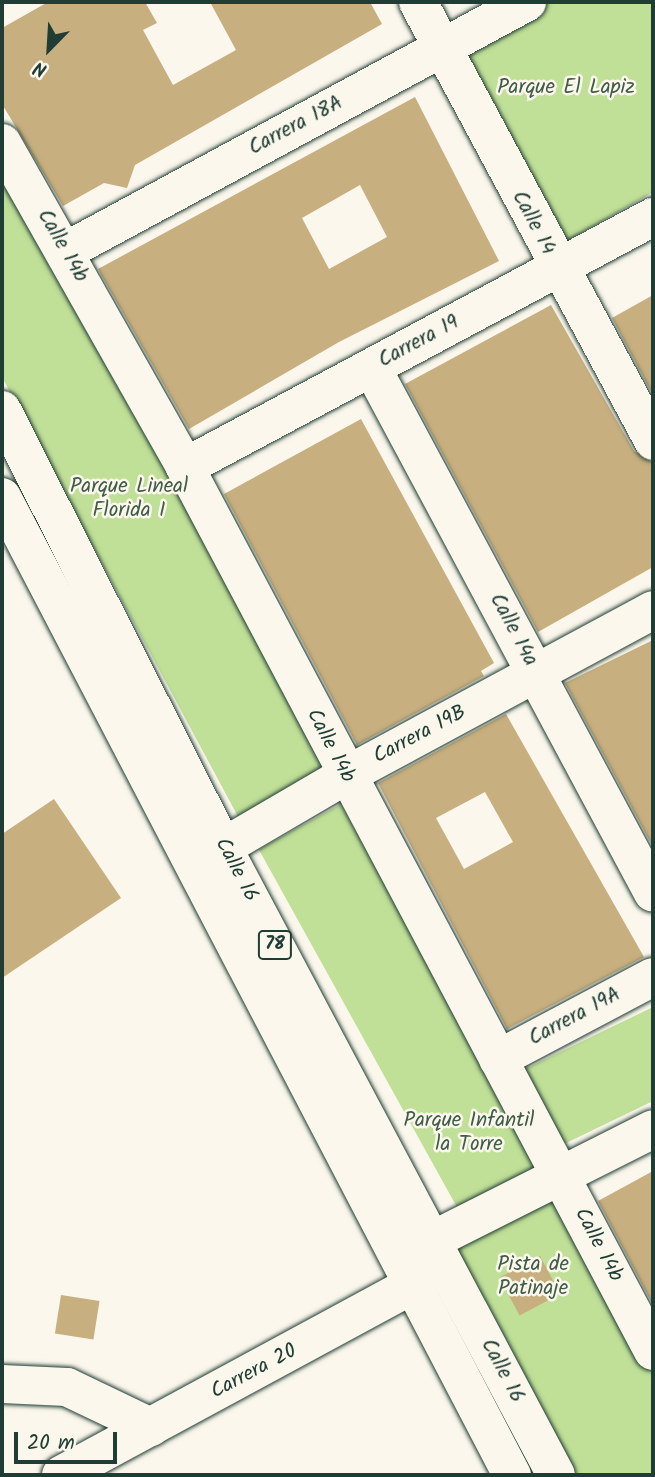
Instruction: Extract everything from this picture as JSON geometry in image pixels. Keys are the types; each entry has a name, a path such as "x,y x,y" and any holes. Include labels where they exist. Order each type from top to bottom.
{"main road":[{"name":"Calle 14","path":"418,2 557,268 653,441"},
{"name":"Carrera 18A","path":"66,251 527,2"},
{"name":"Calle 14b","path":"2,143 66,251 186,467 345,776 561,1173 653,1351"},
{"name":"Carrera 19","path":"186,467 653,216"},
{"name":"Calle 14a","path":"372,368 653,893"},
{"name":"Calle 16","path":"2,410 207,856 404,1273 512,1475"},
{"name":"Calle 16","path":"2,497 207,856 440,1253 556,1475"},
{"name":"Carrera 19B","path":"207,856 345,776 653,610"},
{"name":"Carrera 19A","path":"499,1059 593,1004 653,977"},
{"path":"404,1273 440,1253 561,1173 653,1129"},
{"name":"Carrera 20","path":"61,1475 151,1427 404,1273"},
{"path":"2,1384 67,1387 151,1427"}],"green space":[{"name":"Parque El Lapiz","path":"529,2 653,2 653,192 560,245 443,50"},
{"name":"Parque Lineal Florida I","path":"2,155 331,770 242,824 2,377"},
{"name":"Parque Infantil la Torre","path":"341,804 541,1164 459,1210 259,850"},
{"path":"653,1007 653,1101 562,1145 525,1069"},
{"name":"Pista de Patinaje","path":"561,1186 653,1364 653,1475 561,1475 443,1248"}],"building":[{"path":"48,2 145,2 157,23 143,30 173,85 236,50 210,2 370,2 382,24 135,165 127,188 104,183 63,206 2,104 2,28"},
{"path":"415,97 499,261 339,342 189,429 98,269","holes":["360,185 387,237 329,269 302,218"]},
{"path":"653,295 653,395 612,318"},
{"path":"551,305 634,451 653,463 653,567 538,632 405,384"},
{"path":"361,419 494,663 481,671 484,676 357,745 224,494"},
{"path":"653,640 653,847 565,683"},
{"path":"506,714 644,957 507,1029 378,783","holes":["485,792 513,842 464,869 436,818"]},
{"path":"54,799 121,898 2,978 2,834"},
{"path":"653,1171 653,1305 598,1201"},
{"path":"540,1256 560,1294 520,1316 499,1278"},
{"path":"61,1295 100,1301 93,1340 55,1334"}]}
